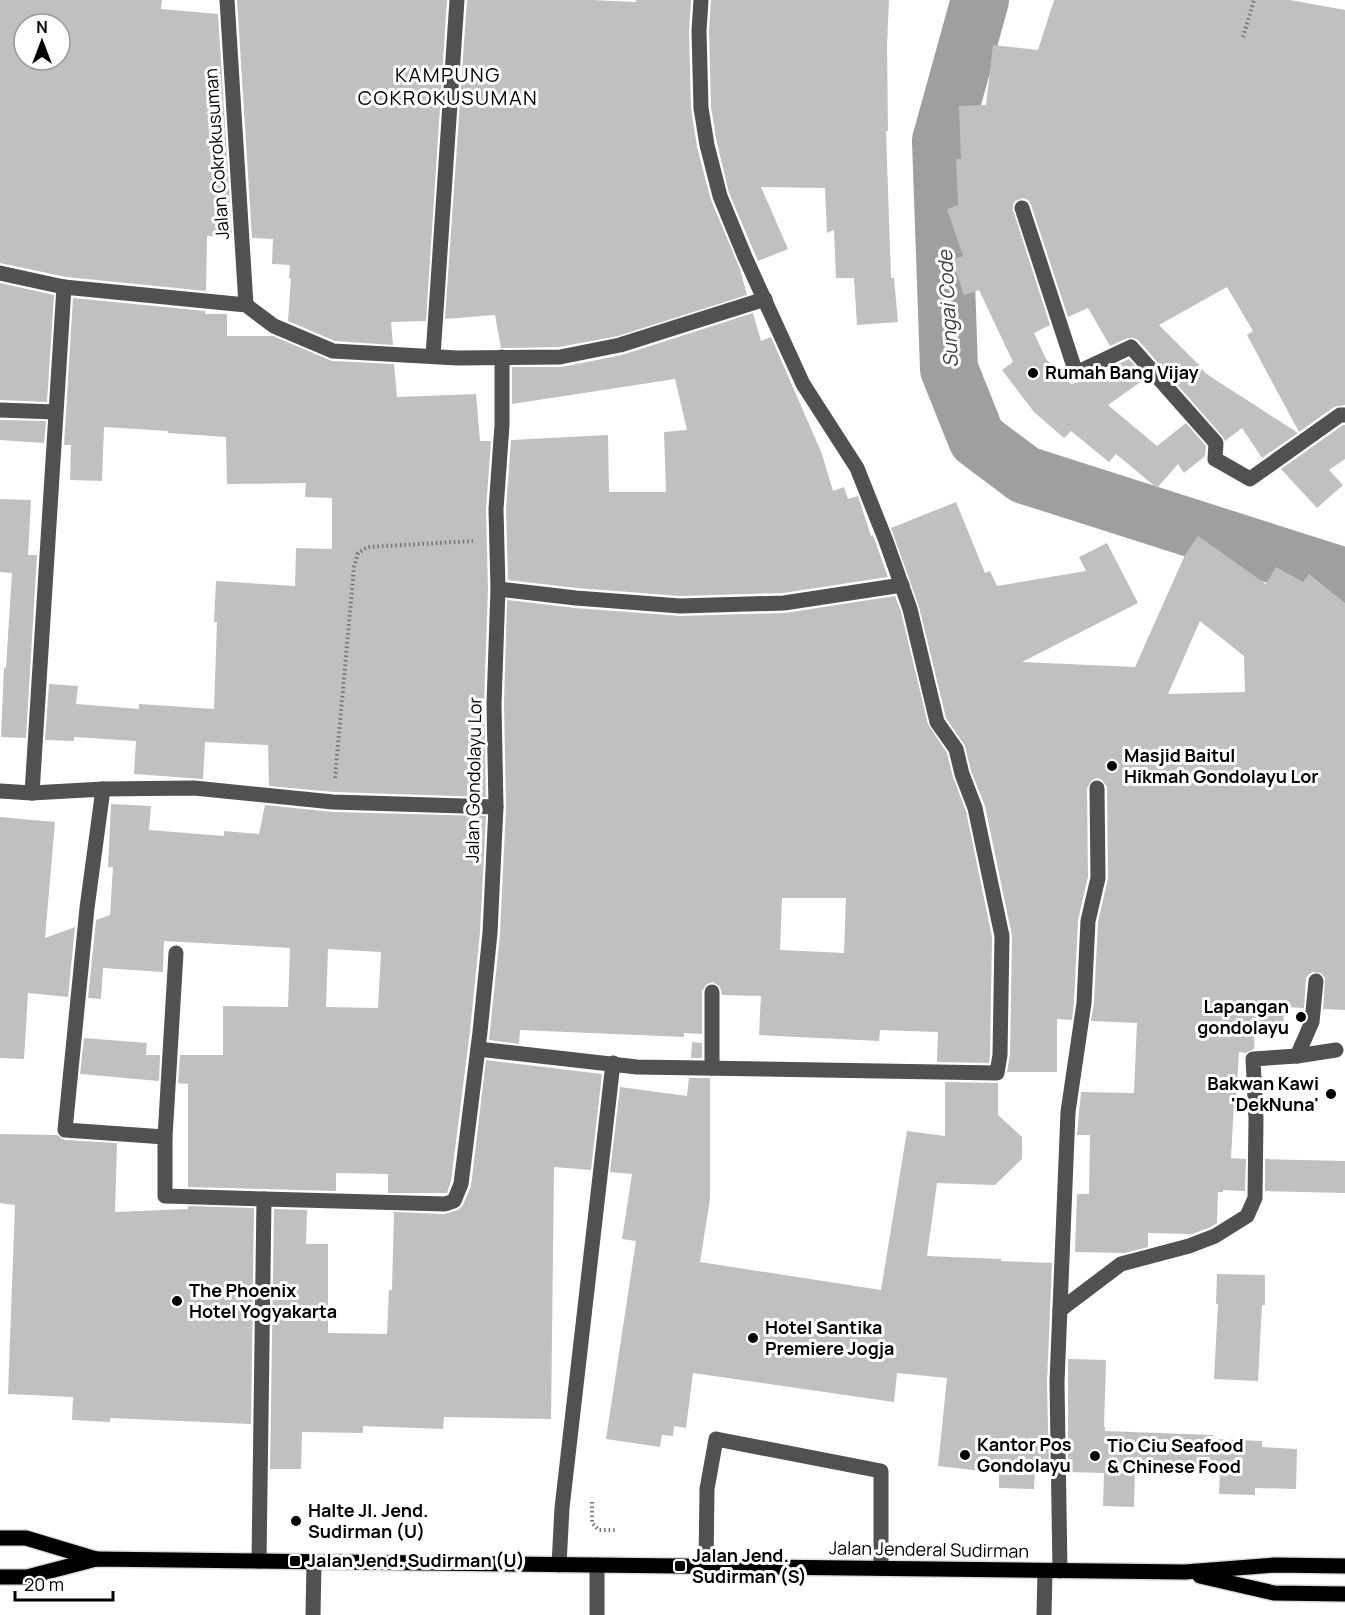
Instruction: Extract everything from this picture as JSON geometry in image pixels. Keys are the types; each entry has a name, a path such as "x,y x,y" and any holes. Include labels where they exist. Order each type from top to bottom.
{"main road":[{"name":"Jalan Jenderal Sudirman","path":"0,1538 26,1538 96,1559 1185,1572 1274,1565 1345,1566"},
{"name":"Jalan Jenderal Sudirman","path":"0,1577 27,1577 96,1559"},
{"name":"Jalan Jenderal Sudirman","path":"1185,1572 1274,1593 1345,1594"}],"street":[{"name":"Jalan Cokrokusuman","path":"226,0 246,305"},
{"path":"433,356 457,0"},
{"path":"478,1049 637,1067 997,1073 1000,1055 1002,936 975,808 962,774 956,749 938,722 910,609 857,468 803,384 720,196 707,145 701,108 699,31 701,0"},
{"path":"1022,208 1076,373 1131,347 1216,443 1215,459 1250,479 1340,416 1345,415"},
{"path":"0,273 64,286 179,300 246,305 274,326 333,351 458,358 560,357 620,345 765,299"},
{"path":"32,793 64,286"},
{"name":"Jalan Gondolayu Lor","path":"264,1199 445,1204 454,1201 461,1184 490,933 496,807 494,704 498,589 496,509 502,425 502,357"},
{"path":"0,410 56,412"},
{"path":"498,589 680,606 784,603 902,585"},
{"path":"0,790 32,793 103,789 194,788 333,802 496,807"},
{"path":"1044,1615 1052,1571 1068,1112 1084,1002 1088,921 1098,878 1097,788"},
{"path":"103,789 87,908 65,1130 165,1137"},
{"path":"176,953 165,1137 165,1196 264,1199 259,1562"},
{"path":"1297,1056 1312,1023 1316,981"},
{"path":"712,992 712,1068"},
{"path":"1060,1310 1121,1264 1189,1246 1215,1236 1247,1216 1255,1198 1256,1119 1253,1059 1336,1050"},
{"path":"559,1565 562,1508 614,1063"},
{"path":"705,1566 707,1489 716,1439 881,1471 881,1569"},
{"path":"313,1615 314,1562"},
{"path":"597,1565 597,1615"}],"path":[{"path":"1243,37 1254,0"},
{"path":"333,802 354,567 358,553 368,547 496,540"},
{"path":"592,1502 592,1523 599,1530 615,1530"}],"building":[{"path":"0,0 162,0 161,9 218,14 232,237 207,236 206,291 66,277 0,263"},
{"path":"237,0 447,0 426,321 391,322 393,345 335,341 288,321 290,265 272,264 273,239 252,238"},
{"path":"467,0 636,2 636,0 691,0 689,31 691,108 697,147 711,200 740,269 747,295 618,336 559,347 501,348 495,315 445,319"},
{"path":"711,0 889,0 888,131 886,131 891,278 894,278 898,322 857,325 854,278 836,278 834,230 827,233 825,188 761,187 788,249 758,261 729,193 717,143 711,107 709,31"},
{"path":"1054,0 1290,0 1345,10 1345,405 1334,407 1299,432 1247,335 1253,331 1227,287 1159,325 1205,373 1298,433 1262,458 1242,428 1225,441 1138,340 1128,338 1110,346 1088,308 1068,317 1028,200 1023,198 1015,201 1013,210 1050,325 1034,333 1046,359 1071,384 1129,359 1146,378 1108,405 1157,446 1186,423 1206,446 1205,456 1184,473 1178,464 1157,488 1116,454 1109,462 1071,431 1064,438 1034,412 1002,370 1013,362 979,290 964,295 952,260 963,256 947,209 958,205 956,159 961,159 959,106 986,105 993,45 1038,50"},
{"path":"0,283 54,295 47,402 0,400"},
{"path":"73,298 205,311 205,314 227,314 227,336 273,336 332,361 394,364 397,397 476,394 480,441 491,441 486,509 488,589 484,704 486,797 334,792 269,786 268,745 205,742 203,779 134,774 136,741 74,737 74,741 45,740 49,684 78,686 76,704 139,709 139,704 214,709 216,581 295,586 296,548 332,549 332,498 305,497 306,483 227,484 226,437 104,427 102,481 70,480 71,445 64,445"},
{"path":"753,313 761,341 771,337 822,454 833,491 844,487 848,499 858,496 888,577 783,593 680,596 508,580 506,509 511,440 608,435 609,492 666,492 664,432 687,430 675,379 512,404 512,367 562,367 622,355"},
{"path":"0,420 46,421 44,443 0,440"},
{"path":"1345,425 1345,459 1329,470 1343,485 1317,508 1281,469"},
{"path":"0,499 31,500 28,555 37,555 26,738 1,737 12,573 0,572"},
{"path":"956,502 985,573 990,571 997,586 1086,571 1079,557 1107,543 1138,603 1022,662 1135,667 1185,555 1198,536 1266,584 1276,567 1303,582 1309,574 1345,603 1345,1010 1323,1009 1325,978 1321,973 1313,972 1306,979 1304,1008 1284,1007 1283,1030 1255,1029 1254,1049 1246,1053 1239,1052 1231,1158 1246,1159 1245,1191 1223,1190 1223,1192 1218,1192 1217,1223 1211,1227 1192,1234 1148,1233 1148,1247 1125,1253 1075,1252 1077,1194 1089,1194 1090,1135 1077,1135 1081,1092 1134,1093 1137,1023 1091,1021 1098,922 1108,878 1107,787 1102,780 1097,778 1092,780 1087,788 1088,877 1078,920 1072,1020 1057,1019 1057,1072 1007,1072 1010,1055 1012,936 985,806 971,771 965,746 946,718 919,607 891,528","holes":["1200,621 1244,656 1245,692 1168,694"]},
{"path":"895,596 901,612 928,724 947,753 966,811 992,937 989,1063 937,1062 938,1032 880,1030 879,1041 759,1035 761,996 722,995 720,987 713,982 707,984 702,991 702,1034 684,1033 684,1037 520,1030 519,1044 489,1040 500,934 506,807 504,704 507,600 680,616 785,613","holes":["782,898 846,898 844,953 780,950"]},
{"path":"111,804 151,806 149,830 224,836 224,831 259,834 265,805 333,812 486,816 480,932 470,1031 451,1181 447,1193 388,1193 388,1174 336,1173 336,1191 188,1187 188,1084 178,1083 180,1055 223,1055 223,1006 288,1007 290,948 164,941 163,972 103,968 101,999 88,998 96,920 110,915 113,867 108,867","holes":["328,949 381,952 378,1008 326,1007"]},
{"path":"0,817 55,822 45,938 75,927 68,997 28,993 24,1059 0,1058"},
{"path":"84,1038 147,1043 146,1055 160,1055 159,1081 80,1074"},
{"path":"692,1042 702,1043 702,1058 691,1058"},
{"path":"486,1060 602,1074 591,1170 554,1167 551,1419 444,1417 443,1429 363,1426 363,1433 302,1432 301,1469 270,1469 274,1209 307,1210 306,1244 328,1244 328,1333 387,1334 389,1290 392,1290 394,1212 445,1214 458,1210 463,1205 471,1186"},
{"name":"Hotel Santika Premiere Jogja","path":"689,1078 710,1078 710,1199 700,1262 881,1290 907,1131 945,1136 945,1082 998,1083 998,1115 1022,1137 1022,1159 995,1185 937,1183 927,1256 1052,1263 1047,1382 1049,1471 1035,1471 1034,1489 999,1488 999,1473 938,1466 947,1378 897,1373 894,1402 693,1373 686,1428 674,1426 673,1436 662,1435 660,1447 606,1439 636,1241 622,1239 632,1174 610,1172 620,1087 687,1096"},
{"path":"0,1134 57,1135 64,1140 117,1143 115,1212 188,1209 188,1206 254,1208 251,1424 110,1418 110,1422 72,1420 73,1397 8,1394 15,1205 0,1203"},
{"path":"1265,1159 1345,1161 1345,1193 1265,1191"},
{"path":"1217,1274 1265,1275 1265,1305 1262,1305 1258,1381 1214,1379 1218,1304 1216,1304"},
{"path":"1068,1359 1106,1360 1105,1431 1213,1435 1213,1439 1262,1441 1262,1447 1297,1449 1296,1489 1255,1488 1255,1495 1219,1494 1220,1471 1135,1468 1134,1507 1103,1506 1104,1473 1068,1472"}],"waterway":[{"name":"Sungai Code","path":"980,0 941,141 949,369 977,439 1025,475 1345,577"}],"place":[{"name":"Rumah Bang Vijay","path":"1033,373"},
{"name":"Masjid Baitul Hikmah Gondolayu Lor","path":"1112,766"},
{"name":"Lapangan gondolayu","path":"1301,1017"},
{"name":"Bakwan Kawi 'DekNuna'","path":"1331,1094"},
{"name":"The Phoenix Hotel Yogyakarta","path":"177,1301"},
{"name":"Hotel Santika Premiere Jogja","path":"753,1338"},
{"name":"Kantor Pos Gondolayu","path":"965,1455"},
{"name":"Tio Ciu Seafood & Chinese Food","path":"1095,1456"},
{"name":"Halte Jl. Jend. Sudirman (U)","path":"296,1521"},
{"name":"Jalan Jend. Sudirman (U)","path":"295,1561"},
{"name":"Jalan Jend. Sudirman (S)","path":"680,1566"}],"district":[{"name":"KAMPUNG COKROKUSUMAN","path":"448,86"}]}
